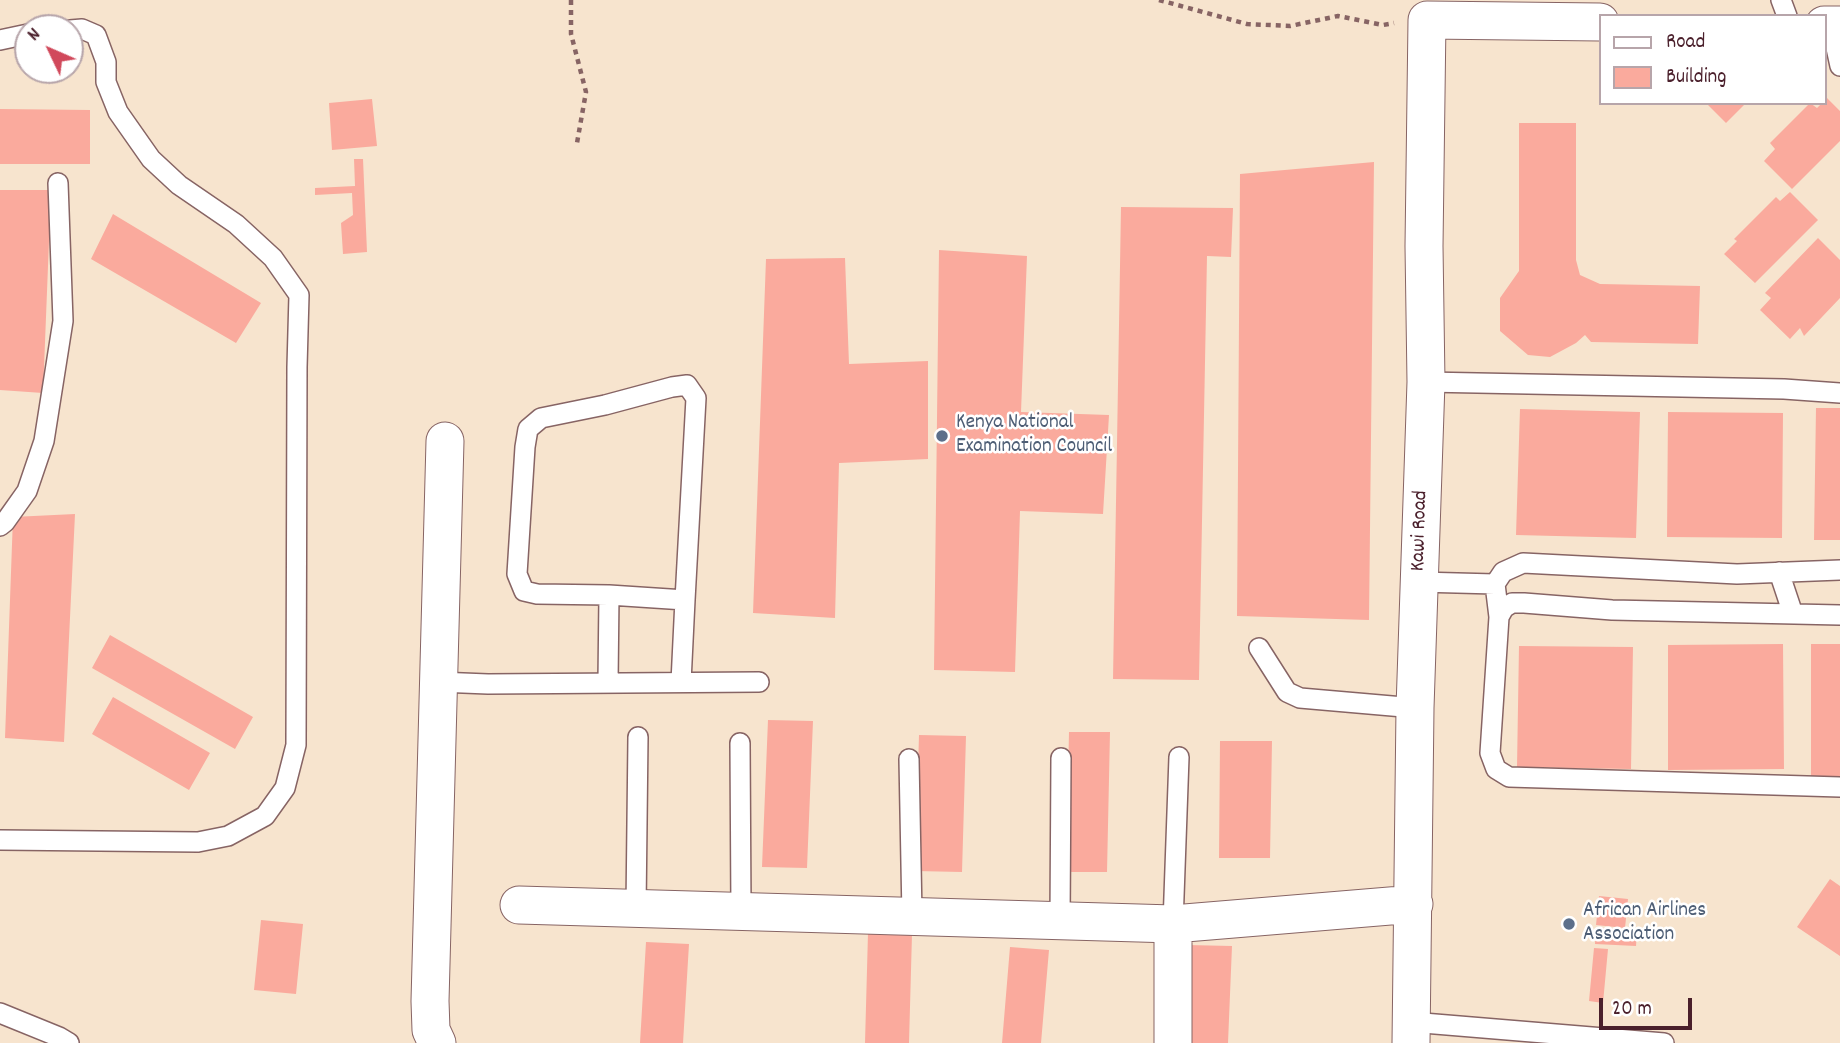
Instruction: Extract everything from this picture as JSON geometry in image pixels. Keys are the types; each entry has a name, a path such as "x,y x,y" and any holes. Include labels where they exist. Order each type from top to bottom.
{"street":[{"path":"1426,10 1598,22"},
{"name":"Kawi Road","path":"1411,1033 1415,708 1426,382 1426,10"},
{"path":"438,1043 431,1030 429,1001 445,441"},
{"path":"519,905 1173,924 1414,904"},
{"path":"1173,924 1173,1043"}],"lane":[{"path":"1832,25 1840,66"},
{"path":"0,840 198,842 228,836 265,816 285,788 296,745 299,295 273,258 236,224 179,185 151,159 118,112 106,82 106,62 96,35 84,30"},
{"path":"0,526 5,523 27,491 44,441 63,321 58,183"},
{"path":"1426,382 1840,393"},
{"path":"681,682 696,397 687,385 673,387 541,418 528,429 517,574 524,591 537,594 685,600"},
{"path":"1840,569 1737,574 1523,563 1503,572 1495,584 1499,617 1490,753 1496,769 1509,777 1840,787"},
{"path":"1779,572 1793,614"},
{"path":"1419,582 1495,584"},
{"path":"608,682 609,595"},
{"path":"1499,617 1504,608 1512,603 1612,610 1840,615"},
{"path":"1259,648 1286,692 1300,698 1415,708"},
{"path":"438,682 759,682"},
{"path":"636,908 638,737"},
{"path":"740,743 741,911"},
{"path":"1173,924 1179,757"},
{"path":"1060,920 1061,758"},
{"path":"909,759 912,916"},
{"path":"0,1013 69,1043"},
{"path":"1411,1033 1664,1043"}],"path":[{"path":"571,0 571,34 586,92 577,143"},
{"path":"1158,0 1247,24 1290,26 1338,16 1383,24 1426,10"}],"building":[{"path":"372,99 377,146 332,150 329,103"},
{"path":"1826,100 1840,111 1840,141 1792,189 1764,161 1775,149 1770,143 1808,105 1817,108 1826,105"},
{"path":"1708,105 1744,105 1726,123"},
{"path":"0,109 90,110 90,164 0,164"},
{"path":"1519,123 1576,123 1576,260 1580,275 1600,284 1700,286 1698,344 1591,342 1585,335 1550,357 1528,355 1500,331 1500,298 1519,271"},
{"path":"354,159 363,159 367,252 343,254 341,223 353,215 352,193 315,195 315,188 355,186"},
{"path":"1374,162 1369,620 1237,616 1240,174"},
{"path":"0,190 51,190 43,393 0,390"},
{"path":"1790,192 1818,220 1755,283 1724,254 1737,241 1734,239 1776,197 1780,201"},
{"path":"1121,207 1233,208 1231,257 1207,256 1199,680 1113,679"},
{"path":"113,214 261,303 236,343 91,259"},
{"path":"1818,238 1840,260 1840,298 1804,336 1800,328 1790,339 1760,310 1771,298 1765,293"},
{"path":"939,250 1027,256 1021,412 1109,415 1103,514 1020,511 1015,672 934,670"},
{"path":"845,258 849,364 928,361 928,459 839,463 835,618 753,613 766,259"},
{"path":"1816,408 1840,408 1840,540 1814,540"},
{"path":"1520,409 1640,412 1636,538 1516,535"},
{"path":"1668,412 1783,413 1782,538 1667,537"},
{"path":"75,514 64,742 5,738 13,517"},
{"path":"110,635 253,717 235,749 92,668"},
{"path":"1783,644 1784,769 1668,770 1668,645"},
{"path":"1811,644 1840,644 1840,776 1811,776"},
{"path":"1519,646 1633,647 1631,769 1517,767"},
{"path":"113,697 210,753 189,790 92,734"},
{"path":"768,720 813,721 807,868 762,867"},
{"path":"1069,732 1110,732 1107,872 1066,872"},
{"path":"919,735 966,736 962,872 915,871"},
{"path":"1220,741 1272,741 1270,858 1219,858"},
{"path":"1830,879 1840,886 1840,956 1797,927"},
{"path":"1599,896 1628,899 1625,928 1596,925"},
{"path":"261,920 303,924 296,994 254,990"},
{"path":"1596,928 1637,930 1636,946 1595,944"},
{"path":"868,933 912,934 909,1043 865,1043"},
{"path":"646,942 689,944 683,1043 640,1043"},
{"path":"1187,945 1232,946 1228,1043 1183,1043"},
{"path":"1010,947 1049,950 1041,1043 1002,1043"},
{"path":"1594,948 1608,949 1603,1003 1589,1001"}],"place":[{"name":"Kenya National Examination Council","path":"942,436"},
{"name":"African Airlines Association","path":"1569,924"}]}
